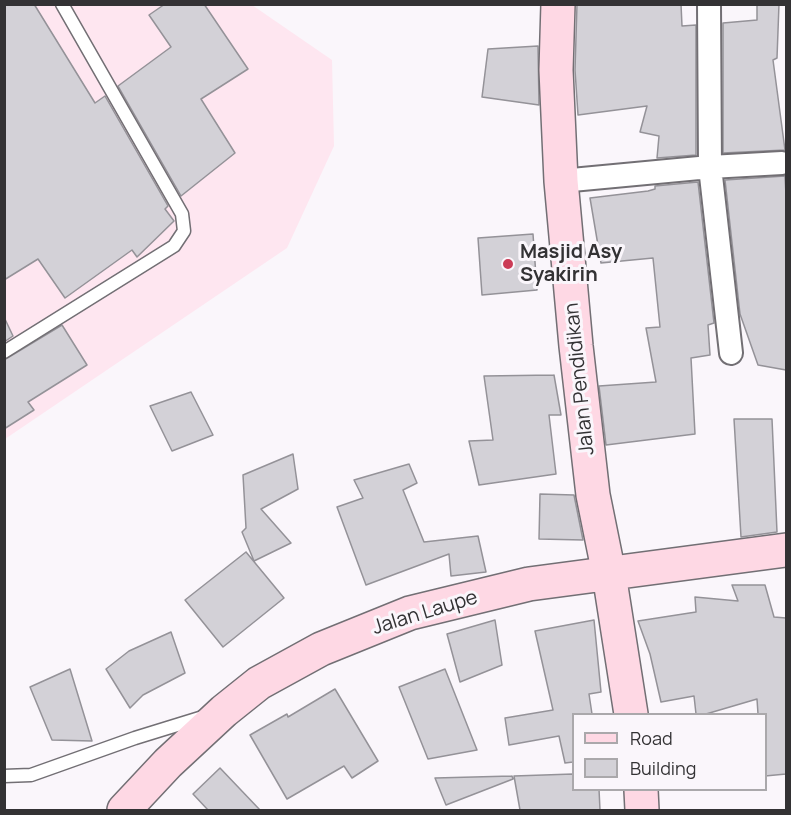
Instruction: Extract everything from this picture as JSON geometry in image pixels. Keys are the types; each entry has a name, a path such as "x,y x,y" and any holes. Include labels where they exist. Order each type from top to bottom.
{"street":[{"name":"Jalan Pendidikan","path":"558,4 556,70 561,181 593,495 609,574 631,713"},
{"path":"708,4 710,167 731,353"},
{"path":"561,181 710,167 782,163"},
{"name":"Jalan Laupe","path":"124,810 168,763 224,711 259,683 321,649 410,613 529,584 786,550"},
{"path":"640,791 642,810"}],"lane":[{"path":"4,352 174,246 184,231 182,214 62,4"},
{"path":"4,776 32,775 135,738 224,711"}],"shaded area":[{"path":"5,5 252,5 332,60 334,146 287,248 5,439"}],"building":[{"path":"4,4 34,4 95,103 105,96 168,206 165,209 174,221 137,257 132,250 65,298 38,259 4,280"},
{"path":"165,4 204,4 248,69 201,99 235,153 181,196 118,86 171,47 149,15"},
{"path":"577,4 681,4 682,26 696,25 696,155 657,158 659,136 640,132 647,106 578,115 575,70"},
{"path":"757,4 779,4 777,58 773,60 785,150 723,153 723,23 757,20"},
{"path":"538,46 539,105 482,97 488,49"},
{"path":"785,176 786,370 758,365 740,314 725,180"},
{"path":"698,182 714,323 708,325 710,355 691,358 695,434 606,445 599,386 656,382 646,328 660,327 653,258 601,263 590,198 648,191 655,189 655,186"},
{"name":"Masjid Asy Syakirin","path":"533,234 537,290 482,295 478,238"},
{"path":"4,317 13,336 4,342"},
{"path":"62,325 87,365 28,402 34,410 4,429 4,360"},
{"path":"554,375 561,415 549,415 556,474 479,485 469,441 493,440 484,376"},
{"path":"191,392 213,435 172,451 150,406"},
{"path":"734,419 772,419 777,532 741,537"},
{"path":"293,454 298,489 261,509 291,543 254,561 242,532 246,528 243,475"},
{"path":"409,464 417,483 403,490 424,542 478,536 486,572 451,576 449,554 366,585 337,507 363,498 354,480"},
{"path":"540,494 574,495 583,540 539,539"},
{"path":"246,552 284,598 223,647 185,600"},
{"path":"732,585 765,585 774,617 786,618 786,774 767,776 767,713 758,713 757,699 709,713 696,713 694,696 661,702 650,654 638,621 696,612 695,597 738,601"},
{"path":"495,620 502,665 460,682 447,634"},
{"path":"594,620 601,692 589,694 592,713 572,713 572,762 565,763 559,736 509,745 505,718 553,710 535,631"},
{"path":"171,632 185,673 143,695 130,708 106,669 129,651"},
{"path":"70,669 92,741 52,740 30,687"},
{"path":"445,669 477,750 428,759 399,687"},
{"path":"335,689 378,761 352,778 344,766 287,799 250,735 287,714 288,717"},
{"path":"220,768 260,810 208,810 193,794"},
{"path":"572,774 572,791 599,791 600,810 520,810 514,776"},
{"path":"512,776 513,779 446,805 435,778"}],"place":[{"name":"Masjid Asy Syakirin","path":"508,264"}]}
